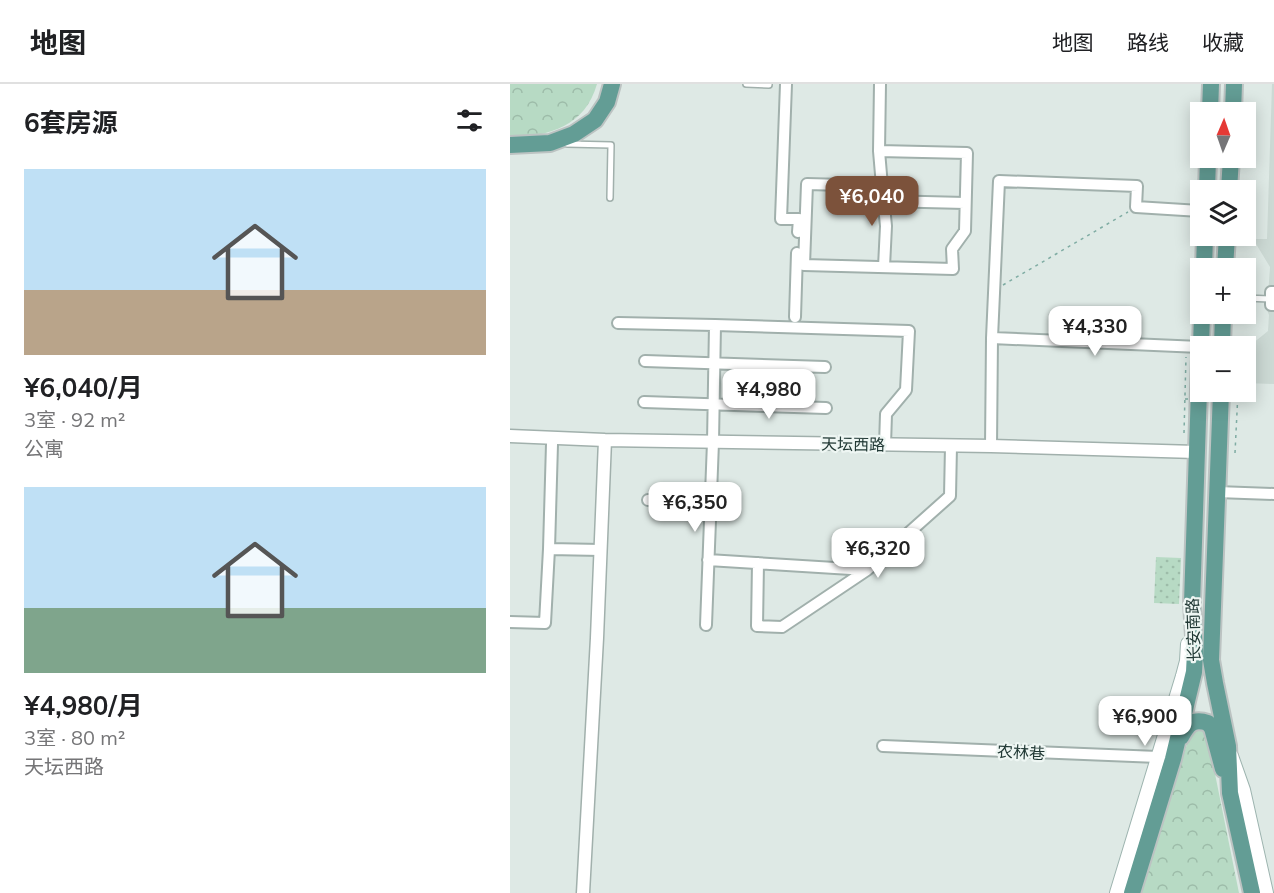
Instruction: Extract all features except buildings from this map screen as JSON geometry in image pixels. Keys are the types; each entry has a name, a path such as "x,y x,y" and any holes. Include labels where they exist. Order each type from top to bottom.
{"main road":[{"path":"510,145 550,143 574,134 595,120 607,102 612,84"},
{"path":"1210,102 1211,84"},
{"path":"1233,102 1234,84"},
{"name":"长安南路","path":"1132,893 1177,744 1196,662 1192,603 1196,452 1194,402"},
{"name":"长安南路","path":"1221,402 1211,660 1228,745 1230,793 1252,893"},
{"path":"1117,893 1185,667 1192,603"},
{"path":"1177,744 1192,722 1208,723 1212,728 1230,793"},
{"path":"1228,745 1243,790 1266,893"}],"street":[{"path":"786,84 781,219 799,219 795,317"},
{"path":"880,84 879,151 886,226 884,267"},
{"path":"879,151 966,153 965,231 952,249 953,269 804,265 807,184 882,186"},
{"path":"991,446 992,338 999,181 1137,186 1136,207 1190,210"},
{"path":"884,201 965,203"},
{"path":"618,323 909,331 906,390 886,414 885,445"},
{"path":"706,625 715,325"},
{"path":"992,338 1190,347"},
{"path":"645,361 825,367"},
{"path":"644,402 826,408"},
{"name":"天坛西路","path":"510,436 1196,452"},
{"path":"582,893 597,638 605,440"},
{"path":"510,622 545,623 552,444"},
{"path":"759,563 757,626 782,627 867,570 950,496 951,446"},
{"path":"1217,492 1274,494"},
{"path":"648,500 710,502"},
{"path":"549,549 601,550"},
{"path":"708,560 867,570"},
{"name":"农林巷","path":"883,746 1158,757"}],"lane":[{"path":"746,84 769,84"},
{"path":"550,143 611,145 610,198"},
{"path":"1256,298 1273,299"}],"path":[{"path":"995,290 1136,207"},
{"path":"1184,433 1185,399 1190,373"},
{"path":"1185,399 1190,399"},
{"path":"1235,453 1237,402"}],"shaded area":[{"path":"1272,84 1274,84 1274,384 1256,383 1256,341 1268,331 1270,267 1256,244 1256,239 1267,239"}],"green space":[{"path":"510,84 597,84 584,110 564,126 539,135 510,138"},
{"path":"1156,557 1181,558 1179,604 1154,603"},
{"path":"1196,730 1206,733 1239,893 1142,893 1157,836 1189,738"}]}
